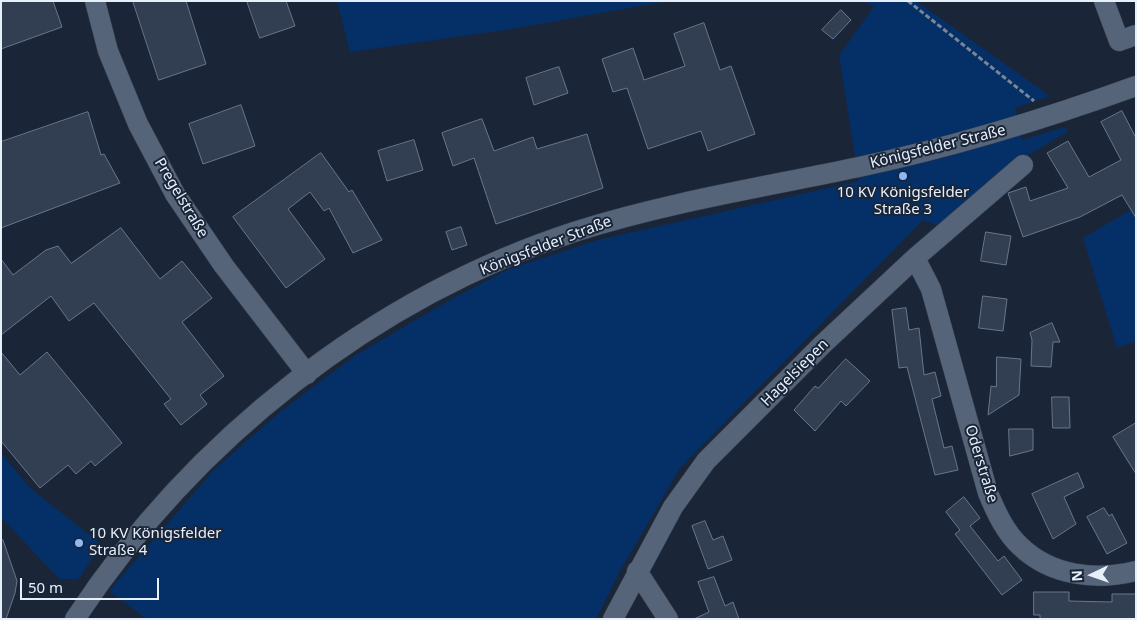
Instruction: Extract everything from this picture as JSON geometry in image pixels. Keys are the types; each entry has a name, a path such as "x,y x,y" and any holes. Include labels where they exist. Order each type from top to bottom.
{"street":[{"name":"Pregelstraße","path":"96,1 108,51 138,124 175,194 224,266 307,374"},
{"path":"1104,1 1119,41 1136,34"},
{"name":"Königsfelder Straße","path":"75,619 114,565 180,486 237,430 307,374 361,335 439,290 497,262 574,232 662,207 910,156 1047,117 1136,86"},
{"name":"Hagelsiepen","path":"613,619 637,571 673,507 706,460 823,344 915,258 1023,165"},
{"name":"Oderstraße","path":"915,258 931,290 988,493 1001,522 1020,546 1041,561 1062,570 1086,577 1116,576 1136,572"},
{"path":"637,571 668,619"}],"path":[{"path":"908,1 1032,99 1047,117"}],"shaded area":[{"path":"337,1 669,1 505,30 350,52"},
{"path":"864,1 916,1 1050,96 1015,108 1022,140 1065,127 1067,132 1025,157 940,226 923,220 680,468 620,571 596,619 147,619 109,591 214,470 280,412 356,355 450,300 509,269 598,240 859,181 839,55 874,7"},
{"path":"1136,207 1136,341 1117,348 1083,238"},
{"path":"1,453 30,488 102,545 78,579 59,579 1,517"}],"building":[{"path":"1,1 53,1 62,27 1,49"},
{"path":"133,1 186,1 206,64 159,80"},
{"path":"247,1 286,1 295,26 260,38"},
{"path":"841,10 851,20 833,39 822,30"},
{"path":"704,23 720,70 731,66 755,134 708,151 701,131 648,149 627,88 613,92 602,59 633,48 644,80 685,66 674,34"},
{"path":"559,67 568,93 534,105 526,78"},
{"path":"241,105 255,146 203,164 189,124"},
{"path":"1122,111 1136,138 1136,218 1122,195 1080,217 1023,237 1008,193 1026,187 1030,201 1068,188 1047,153 1068,141 1089,177 1121,160 1101,122"},
{"path":"88,112 101,155 104,154 120,183 1,228 1,142"},
{"path":"482,119 494,151 533,137 537,149 587,134 603,188 496,224 474,158 453,166 442,133"},
{"path":"414,140 423,170 387,181 378,151"},
{"path":"321,153 349,192 352,190 382,240 353,253 329,208 324,211 310,192 288,209 325,259 286,288 233,217"},
{"path":"461,227 467,245 452,250 446,232"},
{"path":"121,228 160,279 182,261 212,298 182,322 224,376 200,395 207,404 181,425 164,404 171,399 94,303 69,321 51,296 1,335 1,259 13,275 46,250 58,246 71,263"},
{"path":"986,232 1011,236 1006,265 981,261"},
{"path":"983,296 1007,299 1003,331 979,328"},
{"path":"906,308 909,330 919,328 924,375 935,372 941,396 932,399 944,448 952,446 958,470 935,475 907,367 899,368 892,310"},
{"path":"1052,323 1060,342 1053,342 1051,367 1031,366 1032,340 1030,333"},
{"path":"1,352 20,375 47,352 122,443 95,466 91,461 76,474 68,465 40,488 1,441"},
{"path":"997,357 1021,359 1019,395 988,415 991,386 996,387"},
{"path":"846,359 870,381 846,406 841,401 815,431 794,410 815,386 818,388"},
{"path":"1052,397 1069,397 1070,428 1053,428"},
{"path":"1136,423 1136,474 1113,437"},
{"path":"1009,429 1033,429 1033,450 1010,456"},
{"path":"1078,473 1084,487 1064,497 1076,524 1053,539 1032,494"},
{"path":"964,497 980,518 970,526 998,561 1004,556 1022,580 1002,595 955,534 960,530 946,512"},
{"path":"1104,508 1109,516 1112,514 1127,543 1107,554 1087,517"},
{"path":"705,521 713,540 723,536 732,560 708,569 692,526"},
{"path":"3,540 17,581 6,619 1,619 1,541"},
{"path":"714,577 725,606 733,602 739,619 694,619 709,612 698,582"},
{"path":"1034,592 1069,592 1069,601 1112,602 1112,594 1136,594 1136,619 1040,619 1040,615 1034,615"}],"place":[{"name":"10 KV Königsfelder Straße 3","path":"903,176"},
{"name":"10 KV Königsfelder Straße 4","path":"79,543"}]}
